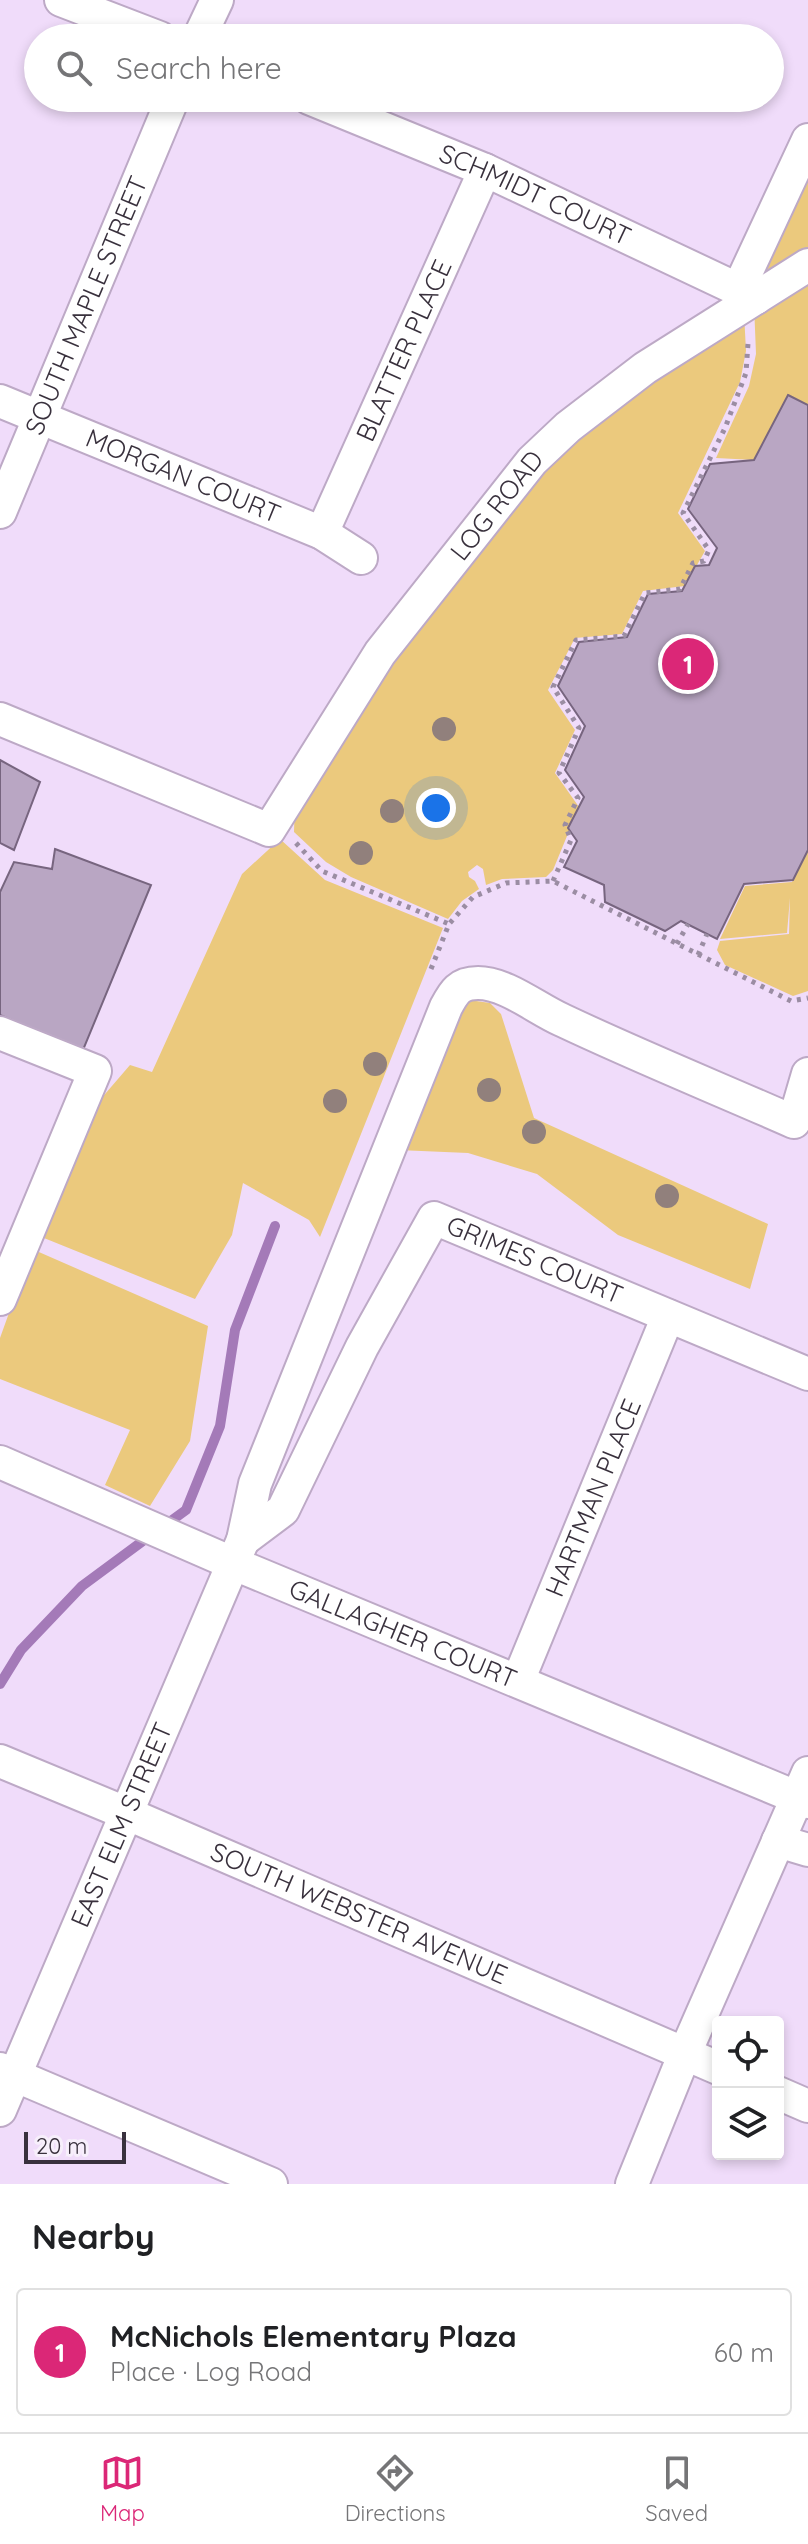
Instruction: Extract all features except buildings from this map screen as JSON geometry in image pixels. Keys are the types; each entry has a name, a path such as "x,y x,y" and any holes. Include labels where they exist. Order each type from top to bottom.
{"street":[{"path":"61,0 124,24"},
{"path":"206,24 217,0"},
{"name":"SOUTH MAPLE STREET","path":"0,512 167,112"},
{"name":"SCHMIDT COURT","path":"343,112 485,170 748,296"},
{"path":"748,296 808,140"},
{"name":"BLATTER PLACE","path":"322,533 485,170"},
{"name":"LOG ROAD","path":"272,824 380,653 532,461 568,427 620,386 748,296 808,265"},
{"name":"MORGAN COURT","path":"0,401 322,533 361,558"},
{"path":"0,719 272,824"},
{"name":"EAST ELM STREET","path":"0,2110 8,2072 128,1814 238,1551 255,1484 446,1007 456,990 464,985 481,983 506,991 560,1020 794,1122 808,1074"},
{"path":"0,1033 95,1071 0,1299"},
{"name":"GRIMES COURT","path":"238,1551 283,1510 362,1347 434,1218 808,1374"},
{"name":"HARTMAN PLACE","path":"518,1681 668,1316"},
{"name":"GALLAGHER COURT","path":"0,1462 202,1550 238,1551 518,1681 805,1791"},
{"name":"SOUTH WEBSTER AVENUE","path":"0,1761 712,2065"},
{"path":"632,2184 685,2053 793,1846 805,1791"},
{"path":"8,2072 271,2184"},
{"path":"784,2096 808,2106"}],"path":[{"path":"553,881 571,840 565,825 578,798 559,773 579,728 553,687 576,640 624,636 645,593 680,589 693,563 704,561 709,550 683,513 725,428 746,373 748,296"},
{"path":"272,824 322,871 449,924"},
{"path":"677,944 688,924"},
{"path":"698,955 707,934"}],"shaded area":[{"path":"808,156 808,256 757,286"},
{"path":"808,272 808,405 787,396 754,460 716,458 749,386 756,354 754,304"},
{"path":"744,313 746,351 740,382 678,513 705,551 685,586 643,591 622,634 575,638 548,690 575,730 555,773 579,807 553,870 546,877 502,879 486,885 483,869 477,865 468,872 479,889 462,901 448,919 351,877 326,862 294,832 295,797 535,464"},
{"path":"280,839 325,880 443,928 320,1237 309,1220 243,1183 232,1235 195,1299 39,1236 93,1108 130,1065 152,1072 242,874"},
{"path":"808,851 808,991 793,996 725,965 717,950 720,941 789,934 790,898 787,933 720,939 745,886 792,882"},
{"path":"469,1000 490,1003 501,1014 534,1118 768,1224 750,1289 618,1235 537,1174 468,1153 398,1150 451,1013"},
{"path":"32,1249 208,1326 190,1441 150,1506 105,1485 130,1430 0,1379 0,1338"}],"waterway":[{"path":"164,1526 186,1510 220,1426 235,1330 275,1226"},
{"path":"0,1684 21,1650 82,1586 151,1535"}],"place":[{"name":"McNichols Elementary Plaza","path":"688,664"}]}
